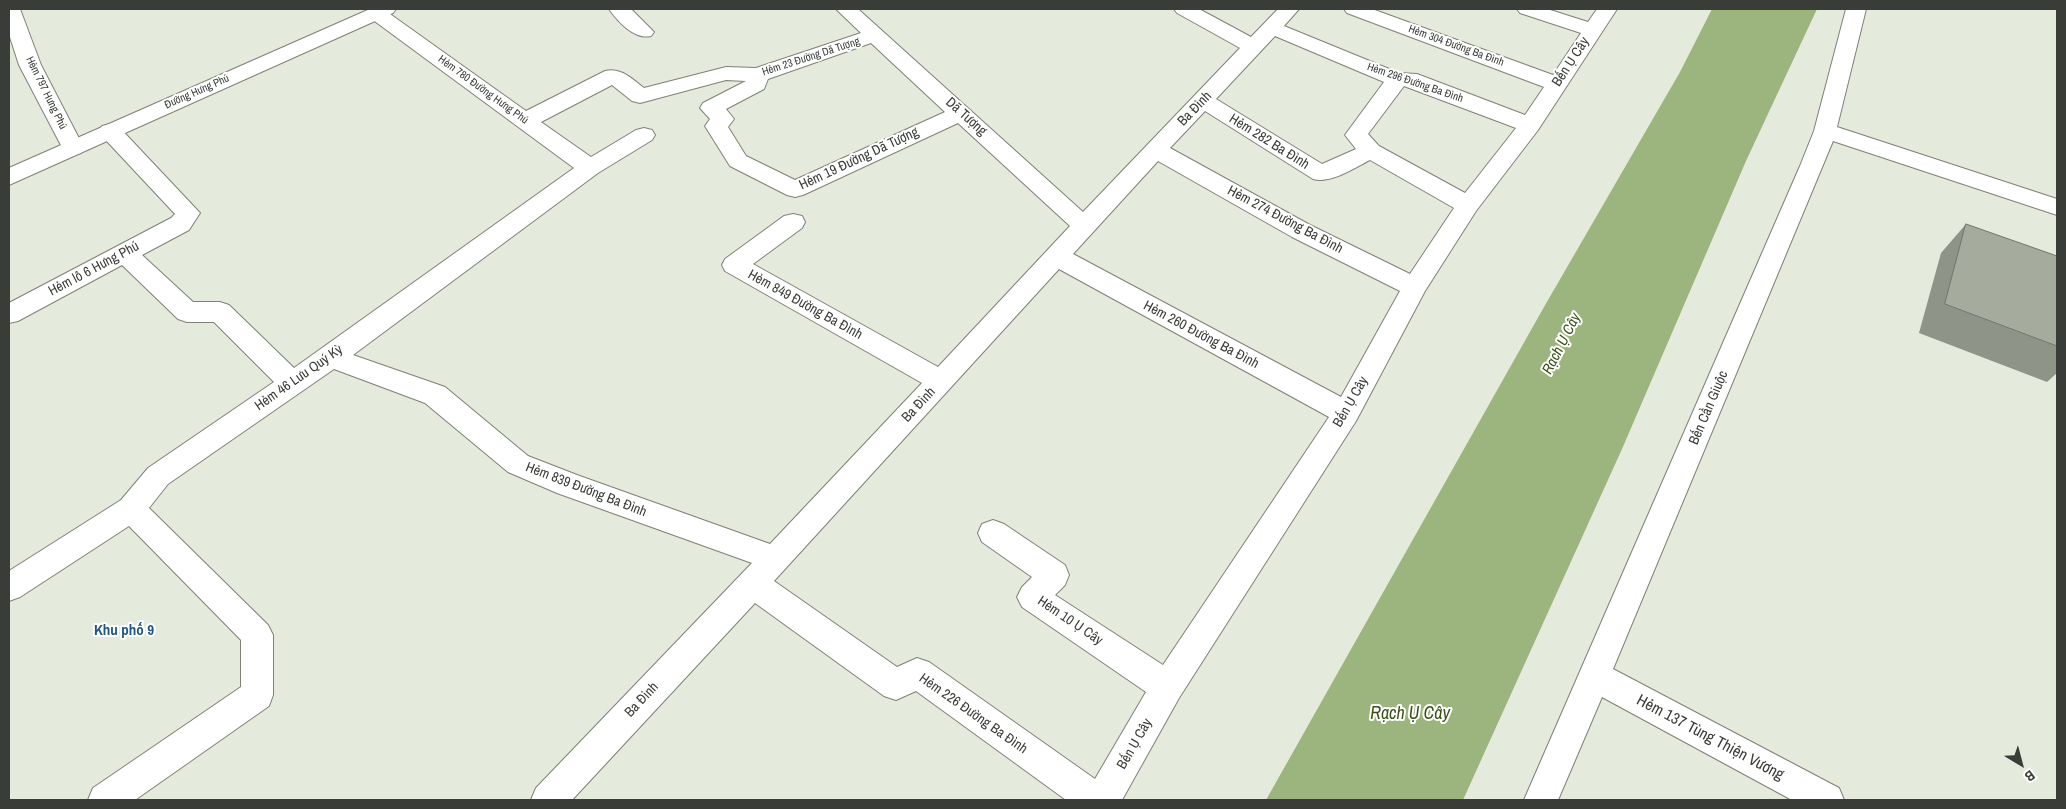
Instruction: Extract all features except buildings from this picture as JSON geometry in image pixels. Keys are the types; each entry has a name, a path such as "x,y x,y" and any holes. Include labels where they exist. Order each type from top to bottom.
{"street":[{"name":"Hẻm 797 Hưng Phú","path":"10,9 30,65 73,148"},
{"path":"619,9 644,32"},
{"name":"Dã Tượng","path":"846,9 1084,226"},
{"name":"Hẻm 296 Đường Ba Đình","path":"1184,9 1272,28 1397,80 1409,79 1530,125"},
{"name":"Hẻm 304 Đường Ba Đình","path":"1354,9 1557,84"},
{"path":"1527,9 1592,30"},
{"name":"Bến Ụ Cây","path":"1103,800 1167,687 1346,413 1415,287 1468,205 1530,125 1592,30 1608,9"},
{"name":"Bến Cần Giuộc","path":"1541,800 1812,166 1824,131 1856,9"},
{"name":"Hẻm 780 Đường Hưng Phú","path":"381,11 590,168"},
{"name":"Đường Hưng Phú","path":"9,177 381,11"},
{"name":"Ba Đình","path":"548,800 776,559 1084,226 1272,28"},
{"name":"Hẻm 23 Đường Dã Tượng","path":"525,121 613,76 640,96 726,73 758,75 876,35"},
{"path":"9,72 30,65"},
{"name":"Hẻm 19 Đường Dã Tượng","path":"758,75 756,84 711,108 723,119 716,126 738,161 795,190 961,112"},
{"path":"1397,80 1356,135 1370,151 1468,205"},
{"name":"Hẻm 282 Ba Đình","path":"1203,100 1322,174 1370,151"},
{"name":"Hẻm lô 6 Hưng Phú","path":"9,314 180,224 188,213 110,131"},
{"path":"1824,131 2057,207"},
{"name":"Hẻm 46 Lưu Quý Kỳ","path":"9,587 131,509 158,476 331,357 590,168 644,136"},
{"name":"Hẻm 274 Đường Ba Đình","path":"1156,150 1301,231 1415,287"},
{"name":"Hẻm 849 Đường Ba Đình","path":"793,222 734,265 941,381"},
{"path":"125,252 187,312 220,312 292,383"},
{"name":"Hẻm 260 Đường Ba Đình","path":"1056,256 1346,413"},
{"name":"Hẻm 839 Đường Ba Đình","path":"331,357 435,395 518,464 576,487 776,559"},
{"path":"104,800 258,695 257,635 131,509"},
{"name":"Hẻm 10 Ụ Cây","path":"994,534 1054,575 1033,597 1167,687"},
{"name":"Hẻm 226 Đường Ba Đình","path":"752,583 896,685 916,673 1095,800"},
{"name":"Hẻm 137 Tùng Thiện Vương","path":"1594,676 1827,800"}],"water":[{"name":"Rạch Ụ Cây","path":"1712,9 1817,9 1746,161 1622,449 1463,800 1266,800 1544,307 1680,72"}],"district":[{"name":"Khu phố 9","path":"124,631"}]}
